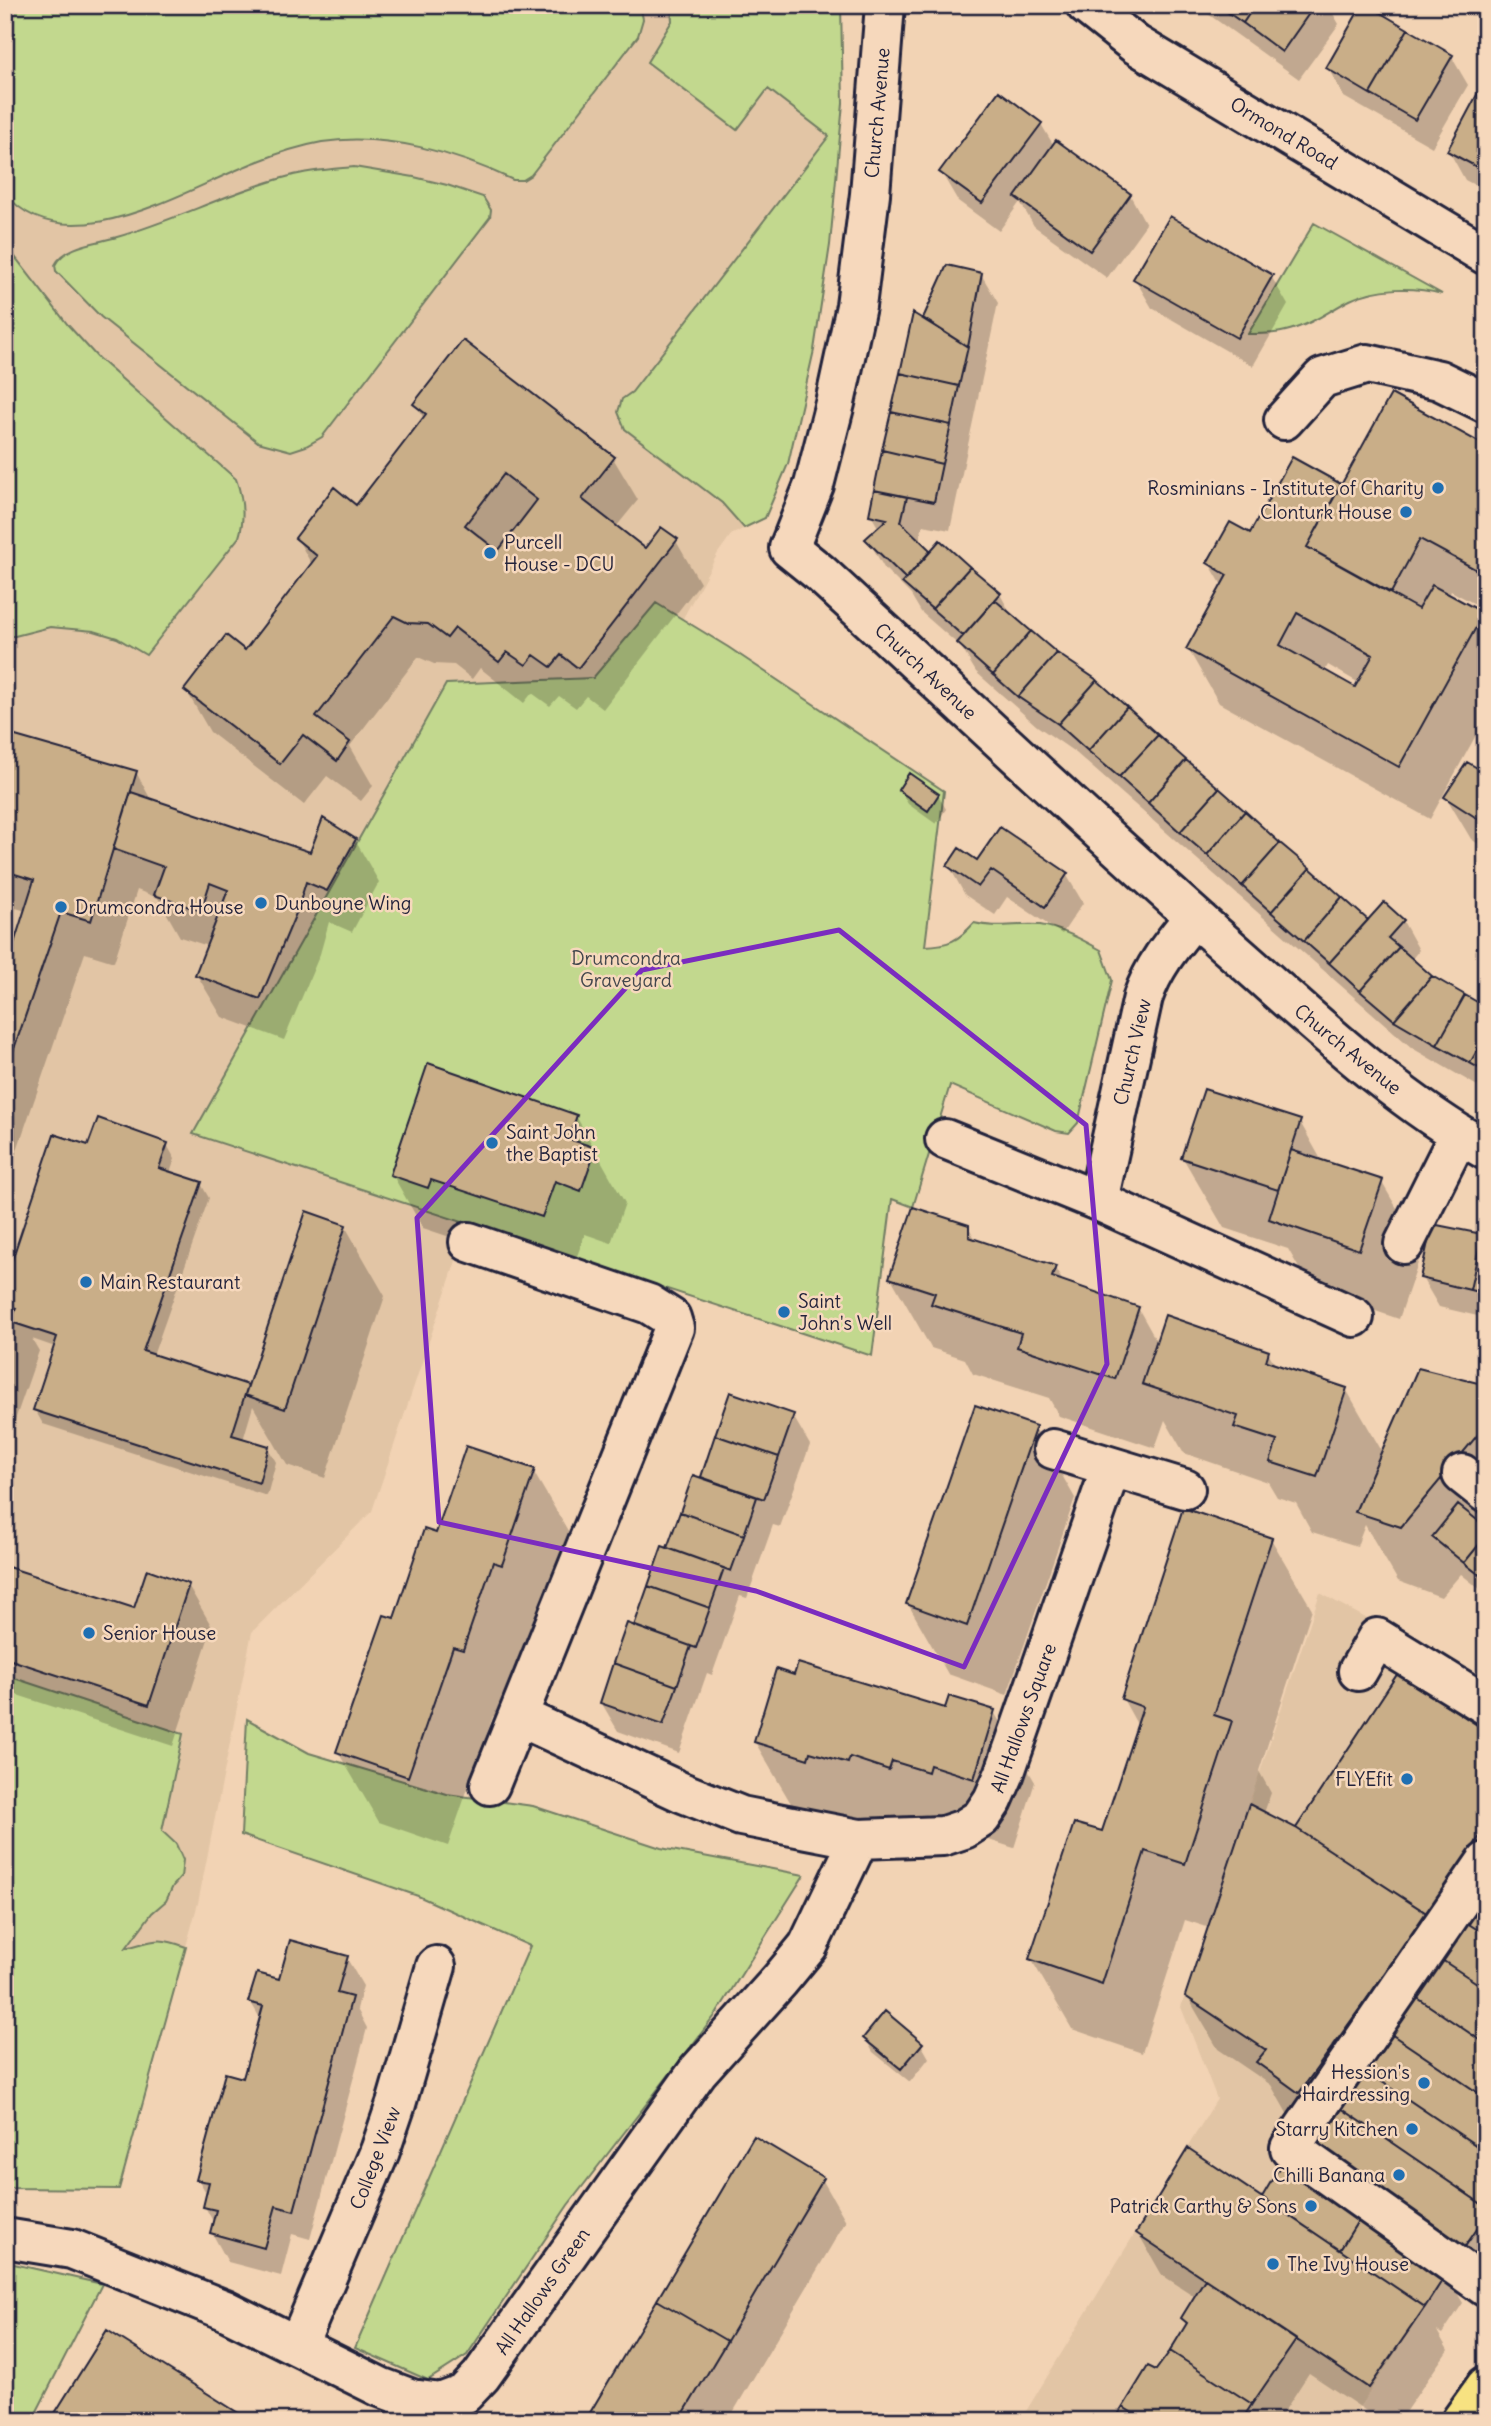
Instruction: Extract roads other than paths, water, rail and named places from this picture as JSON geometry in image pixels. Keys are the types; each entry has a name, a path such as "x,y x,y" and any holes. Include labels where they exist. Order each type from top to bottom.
{"main road":[{"path":"1461,2421 1486,2386"}],"street":[{"name":"Church Avenue","path":"885,5 870,194 856,306 814,485 789,548 820,573 1194,916 1335,1039 1398,1091 1472,1142"},
{"name":"Ormond Road","path":"1086,5 1135,44 1486,255"},
{"path":"1284,420 1322,378 1367,364 1439,380 1486,403"},
{"name":"Church View","path":"1098,1201 1150,976 1163,954 1194,916"},
{"path":"946,1139 1098,1201 1354,1317"},
{"path":"1404,1244 1472,1142"},
{"path":"469,1242 649,1304 671,1318 674,1328 490,1785"},
{"path":"1053,1449 1185,1489"},
{"name":"All Hallows Square","path":"518,1716 681,1792 741,1816 859,1839 943,1836 964,1829 981,1818 1004,1775 1111,1468"},
{"path":"1358,1671 1377,1638 1486,1705"},
{"name":"All Hallows Green","path":"5,2238 72,2249 225,2311 380,2387 412,2399 440,2403 464,2394 481,2375 698,2071 808,1946 859,1839"},
{"path":"1486,1862 1290,2148 1486,2287"},
{"name":"College View","path":"298,2346 380,2151 436,1966"}],"place":[{"name":"Rosminians - Institute of Charity","path":"1438,488"},
{"name":"Clonturk House","path":"1406,512"},
{"name":"Purcell House - DCU","path":"490,553"},
{"name":"Dunboyne Wing","path":"261,903"},
{"name":"Drumcondra House","path":"61,907"},
{"name":"Saint John the Baptist","path":"492,1143"},
{"name":"Main Restaurant","path":"86,1282"},
{"name":"Saint John's Well","path":"784,1312"},
{"name":"Senior House","path":"89,1633"},
{"name":"FLYEfit","path":"1407,1779"},
{"name":"Hession's Hairdressing","path":"1424,2083"},
{"name":"Starry Kitchen","path":"1412,2129"},
{"name":"Chilli Banana","path":"1399,2175"},
{"name":"Patrick Carthy & Sons","path":"1311,2206"},
{"name":"The Ivy House","path":"1273,2264"}],"park label":[{"name":"Drumcondra Graveyard","path":"626,969"}]}
